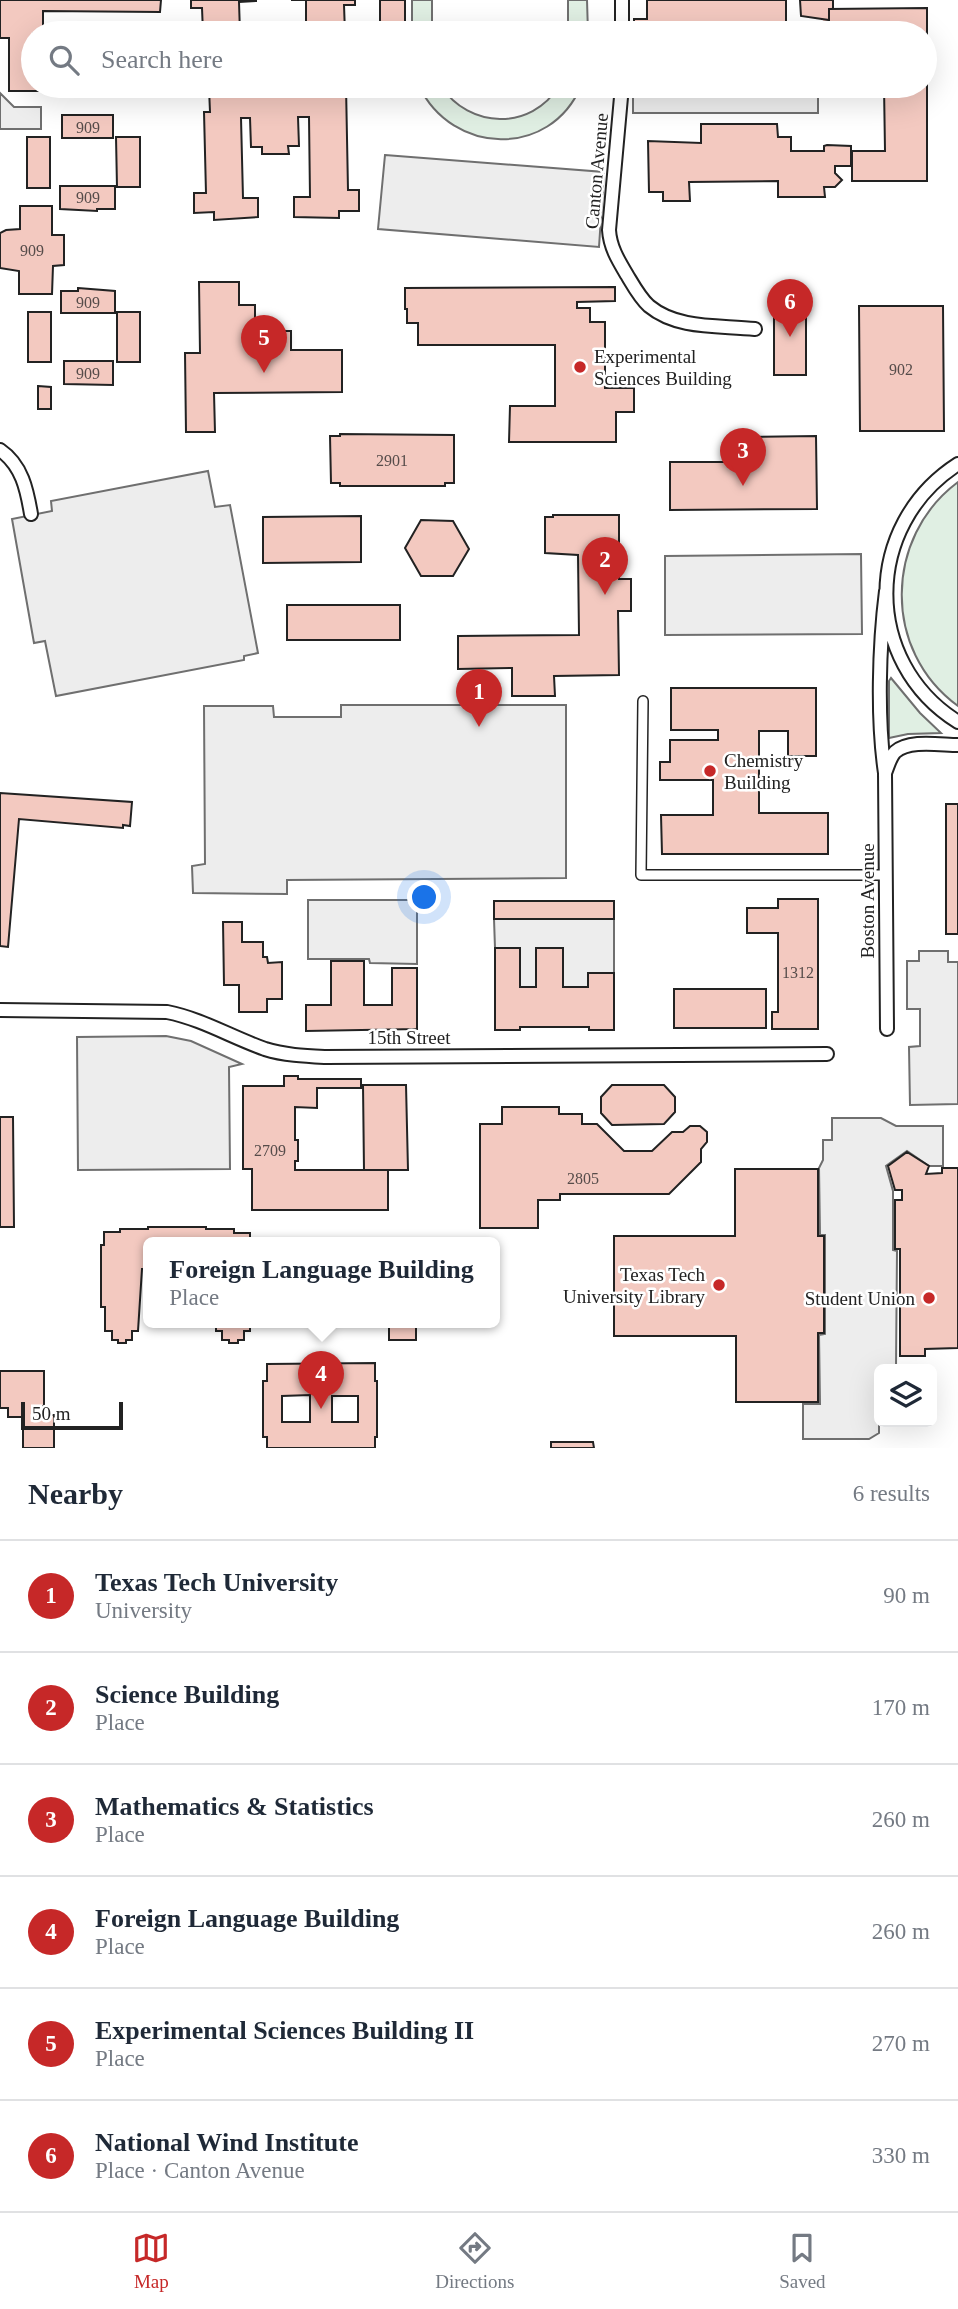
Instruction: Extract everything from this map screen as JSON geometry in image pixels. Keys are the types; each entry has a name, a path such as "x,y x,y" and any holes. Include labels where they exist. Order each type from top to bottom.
{"street":[{"path":"622,0 622,21"},
{"name":"Canton Avenue","path":"621,98 609,230 610,241 618,261 641,297 657,311 706,326 755,329"},
{"path":"0,450 15,464 23,478 31,514"},
{"path":"958,464 926,490 905,520 891,555 886,591 888,621 903,663 929,699 958,722"},
{"name":"Boston Avenue","path":"886,591 881,628 881,749 885,773 887,1029"},
{"path":"643,701 641,876 886,875"},
{"path":"885,773 890,758 905,746 958,745"},
{"name":"15th Street","path":"0,1010 167,1012 191,1017 266,1049 293,1055 827,1054"}],"green space":[{"path":"412,0 432,0 432,21 412,21"},
{"path":"568,0 587,0 588,21 568,21"},
{"path":"427,98 451,98 467,110 483,117 500,119 533,111 549,98 574,98 566,110 547,126 525,136 501,139 477,136 454,125 434,109"},
{"path":"958,482 958,706 933,683 916,656 905,625 902,594 905,563 916,532 934,505"},
{"path":"891,678 941,733 908,734 889,738"}],"shaded area":[{"path":"0,93 14,107 41,107 41,129 0,129"},
{"path":"633,98 818,98 818,113 633,113"},
{"path":"385,155 604,172 599,247 378,229"},
{"path":"208,471 215,507 230,505 258,653 244,656 244,660 56,696 45,641 34,643 12,519 52,511 51,501"},
{"path":"861,554 862,634 665,635 665,556"},
{"path":"341,705 566,705 566,878 287,880 287,894 193,893 192,866 205,864 204,706 273,706 274,717 341,717"},
{"path":"308,900 417,900 417,964 370,963 369,959 308,959"},
{"path":"494,919 614,919 614,973 588,987 563,987 563,948 536,948 536,987 520,987 520,949 495,948"},
{"path":"919,951 948,951 948,962 958,962 958,1104 910,1105 909,1047 920,1046 920,1009 907,1009 907,961 919,961"},
{"path":"166,1036 191,1041 242,1064 229,1067 230,1169 78,1170 77,1037"},
{"path":"832,1118 881,1118 896,1126 943,1126 943,1166 929,1166 907,1151 886,1166 893,1191 893,1250 897,1251 896,1364 874,1364 874,1427 879,1427 879,1433 869,1439 803,1439 803,1404 820,1404 819,1335 825,1334 825,1235 820,1235 819,1168 823,1160 823,1140 832,1140"}],"building":[{"path":"0,0 161,0 160,12 43,11 43,21 21,21 21,91 9,91 9,38 0,38"},
{"path":"191,0 256,0 239,2 240,21 203,21 202,8 191,8"},
{"path":"306,0 355,0 355,5 344,5 345,21 306,21"},
{"path":"380,0 405,0 405,21 380,21"},
{"path":"647,0 786,0 786,21 634,21 647,19"},
{"path":"800,0 833,0 833,9 829,9 829,20 801,16"},
{"path":"927,8 927,21 823,21 829,20 829,9"},
{"path":"209,98 346,98 348,190 359,190 359,211 339,211 339,218 294,217 294,197 310,197 309,117 298,117 299,146 288,146 289,154 262,154 262,147 251,147 250,118 241,118 243,198 258,198 258,217 214,220 214,212 194,213 194,193 206,193 204,112 210,112"},
{"path":"884,98 927,98 927,181 852,181 852,151 885,151"},
{"path":"62,115 113,115 113,138 62,138"},
{"path":"701,124 777,124 778,137 791,137 791,151 824,151 824,146 827,145 851,146 851,166 835,166 835,173 842,180 835,187 824,187 825,197 778,197 778,181 689,182 690,201 663,201 663,192 649,192 648,141 701,143"},
{"path":"27,137 50,137 50,188 27,188"},
{"path":"116,137 140,137 140,187 117,187"},
{"path":"60,186 115,186 115,209 60,209"},
{"path":"20,206 52,206 52,235 64,235 64,265 53,266 52,294 19,294 19,271 0,268 0,233 20,229"},
{"path":"199,282 239,282 239,305 255,305 255,331 291,331 291,350 342,350 342,392 214,393 215,432 186,432 185,353 200,353"},
{"name":"Experimental Sciences Building","path":"615,287 615,301 577,302 577,308 590,308 590,322 605,322 605,388 634,388 634,412 616,412 616,442 509,442 510,406 555,406 555,345 418,345 418,323 407,323 405,309 405,288"},
{"path":"78,288 115,291 115,313 61,313 61,291 78,291"},
{"path":"782,294 803,294 803,300 806,300 806,375 774,375 774,300 782,300"},
{"path":"859,306 943,306 944,431 860,431"},
{"path":"28,312 51,312 51,362 28,362"},
{"path":"117,312 140,312 140,362 117,362"},
{"path":"64,361 113,361 113,385 64,384"},
{"path":"38,386 51,387 51,409 38,409"},
{"path":"454,435 454,483 445,483 445,486 340,486 340,483 331,483 330,436"},
{"path":"816,436 817,509 670,510 670,462 744,462 744,437"},
{"path":"619,515 619,579 631,579 631,611 618,611 619,675 554,676 555,696 512,696 512,668 458,669 458,636 579,635 578,555 545,553 545,517"},
{"path":"361,516 361,562 263,563 263,517"},
{"path":"421,520 453,521 469,549 453,576 421,576 405,548"},
{"path":"287,605 400,605 400,640 287,640"},
{"name":"Chemistry Building","path":"671,688 816,688 816,756 788,756 788,731 759,731 759,813 828,813 828,854 662,854 661,815 713,815 713,780 660,780 660,762 670,762 670,740 718,740 718,730 671,730"},
{"path":"0,793 132,802 130,826 123,825 123,828 19,819 8,947 0,946"},
{"path":"946,804 958,804 958,934 946,934"},
{"path":"778,899 818,899 818,1029 772,1029 772,1012 778,1012 778,933 747,933 747,908 778,908"},
{"path":"494,901 614,901 614,919 494,919"},
{"path":"223,922 242,922 242,942 263,942 263,957 267,957 268,963 282,962 282,999 267,999 267,1012 239,1012 239,985 224,985"},
{"path":"495,948 520,948 520,987 536,987 536,948 563,948 563,987 588,987 588,973 614,973 614,1030 589,1030 589,1027 520,1027 520,1030 495,1030"},
{"path":"331,961 364,961 364,1005 392,1005 392,968 417,968 417,1029 306,1031 306,1005 331,1005"},
{"path":"674,989 766,989 766,1028 674,1028"},
{"path":"284,1076 298,1076 298,1079 361,1079 361,1088 317,1088 317,1108 295,1107 298,1161 295,1161 295,1170 388,1170 388,1210 252,1210 252,1169 243,1169 243,1086 284,1086"},
{"path":"363,1085 406,1085 408,1170 364,1170"},
{"path":"612,1085 664,1085 675,1097 675,1112 664,1124 612,1125 601,1113 601,1097"},
{"path":"502,1107 559,1107 559,1114 582,1114 582,1124 597,1124 624,1151 652,1151 672,1132 683,1132 690,1126 700,1126 707,1132 707,1142 701,1149 701,1162 669,1194 560,1194 560,1200 538,1200 538,1228 480,1228 480,1124 502,1124"},
{"path":"0,1117 13,1117 14,1227 0,1227"},
{"name":"Student Union","path":"907,1152 929,1166 926,1174 942,1173 942,1168 958,1168 958,1348 925,1349 925,1356 900,1356 900,1249 895,1249 895,1200 902,1200 902,1190 895,1190 888,1166"},
{"name":"Texas Tech University Library","path":"735,1169 818,1169 818,1236 824,1236 824,1333 818,1333 818,1402 736,1402 736,1336 614,1336 614,1236 735,1236"},
{"path":"234,1229 234,1233 250,1233 250,1237 143,1237 138,1331 132,1331 132,1340 118,1343 118,1340 112,1340 112,1331 105,1331 105,1307 101,1307 101,1245 104,1245 104,1232"},
{"path":"216,1328 250,1328 250,1331 244,1331 244,1340 238,1340 238,1343 222,1340 222,1331 216,1331"},
{"path":"389,1328 416,1328 416,1340 389,1340"},
{"path":"375,1363 375,1448 267,1448 267,1437 263,1437 263,1381 267,1381 267,1364","holes":["310,1395 310,1422 282,1422 282,1396","332,1396 358,1396 358,1422 332,1422"]},
{"path":"0,1371 44,1371 44,1406 41,1406 41,1415 54,1415 54,1448 23,1448 23,1417 8,1417 8,1408 0,1408"},
{"path":"551,1442 593,1442 594,1448 551,1448"}],"place":[{"name":"National Wind Institute","path":"790,337"},
{"name":"Experimental Sciences Building","path":"580,367"},
{"name":"Experimental Sciences Building II","path":"264,373"},
{"name":"Mathematics & Statistics","path":"743,486"},
{"name":"Science Building","path":"605,595"},
{"name":"Texas Tech University","path":"479,727"},
{"name":"Chemistry Building","path":"710,771"},
{"name":"Texas Tech University Library","path":"719,1285"},
{"name":"Student Union","path":"929,1298"},
{"name":"Foreign Language Building","path":"321,1409"}]}
